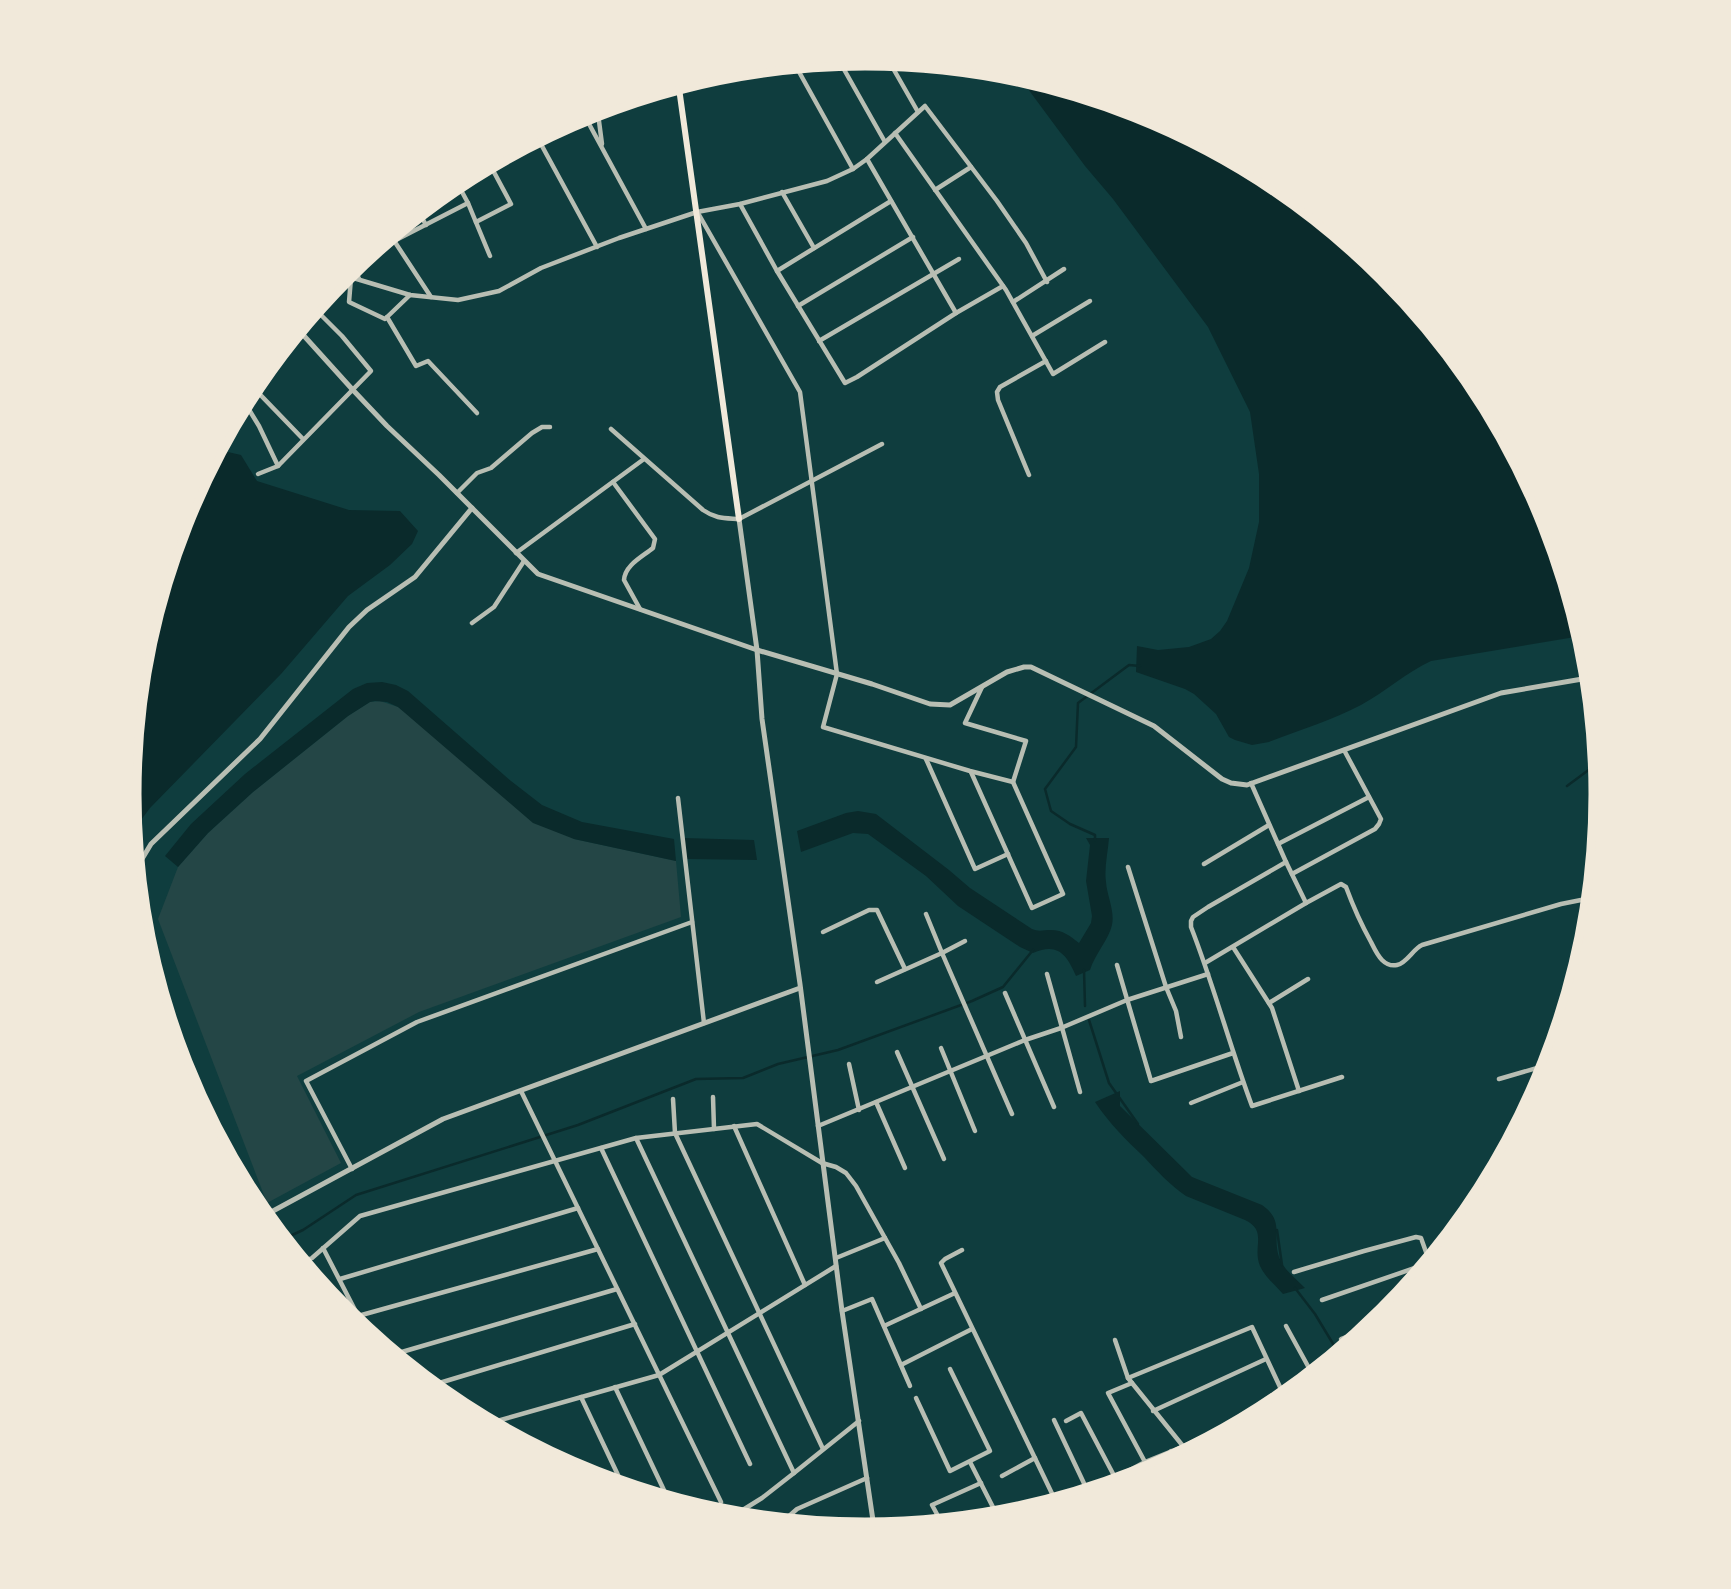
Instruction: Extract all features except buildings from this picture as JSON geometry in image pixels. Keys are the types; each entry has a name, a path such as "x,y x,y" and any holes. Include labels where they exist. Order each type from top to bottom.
{"main road":[{"path":"679,90 739,519"}],"street":[{"path":"843,67 885,142"},
{"path":"892,67 918,112"},
{"path":"798,70 853,169"},
{"path":"353,278 410,295 458,300 499,291 541,268 646,229 697,212 740,204 827,181 867,159 925,106 1026,243 1047,282"},
{"path":"598,118 602,148"},
{"path":"588,122 646,229"},
{"path":"895,133 1003,286 1053,374 1105,342"},
{"path":"541,144 597,247"},
{"path":"867,159 956,313"},
{"path":"935,190 971,167"},
{"path":"476,222 512,204 493,170"},
{"path":"461,189 490,257"},
{"path":"782,192 814,248"},
{"path":"777,271 891,201"},
{"path":"432,297 394,242 468,203"},
{"path":"740,204 845,383 1003,286"},
{"path":"697,212 800,392 837,674 823,727 1013,782"},
{"path":"422,217 426,225"},
{"path":"798,306 913,237"},
{"path":"819,341 960,259"},
{"path":"1013,302 1064,269"},
{"path":"357,274 359,280"},
{"path":"351,280 349,302 385,319 410,295"},
{"path":"1032,337 1090,301"},
{"path":"258,474 278,466 372,371 319,313"},
{"path":"387,317 416,366 428,361 477,413"},
{"path":"302,334 352,389 538,574 757,650 930,704 950,705 1007,673 1024,667 1036,669 1154,726 1222,779 1247,785 1501,693 1584,679"},
{"path":"1029,475 998,401 997,392 1000,387 1046,361"},
{"path":"258,393 303,439"},
{"path":"248,409 278,466"},
{"path":"456,494 477,473 491,468 532,433 542,427 550,427"},
{"path":"611,429 703,510 713,517 739,519 882,444"},
{"path":"516,554 644,458"},
{"path":"613,482 655,539 653,548 625,570 623,577 640,610"},
{"path":"141,860 151,844 260,739 349,626 415,576 472,508"},
{"path":"739,519 757,650 762,719 873,1522"},
{"path":"472,623 494,607 524,561"},
{"path":"970,771 1032,908 1063,894 1013,782 1026,741 965,723 982,687"},
{"path":"1292,874 1375,829 1379,824 1381,819 1344,750"},
{"path":"925,757 975,869 1008,854"},
{"path":"1251,783 1306,903"},
{"path":"1278,844 1369,797"},
{"path":"678,798 704,1023"},
{"path":"1204,864 1269,825"},
{"path":"1286,862 1193,917 1191,928 1252,1106 1342,1077"},
{"path":"1128,867 1176,1011 1181,1037"},
{"path":"1205,963 1341,884 1346,887 1377,953 1382,960 1396,966 1422,945 1586,899"},
{"path":"823,932 869,910 877,910 905,969"},
{"path":"926,914 1012,1114"},
{"path":"352,1169 306,1081 416,1023 692,922"},
{"path":"877,982 965,941"},
{"path":"1233,947 1272,1008 1299,1091"},
{"path":"1117,965 1151,1081 1233,1053"},
{"path":"1047,974 1080,1092"},
{"path":"818,1126 1127,1000 1208,974"},
{"path":"1269,1003 1308,979"},
{"path":"270,1213 443,1119 800,988"},
{"path":"1005,993 1054,1107"},
{"path":"941,1048 975,1131"},
{"path":"897,1052 944,1158"},
{"path":"849,1064 859,1110"},
{"path":"1499,1079 1540,1067"},
{"path":"1191,1103 1243,1082"},
{"path":"521,1091 721,1502"},
{"path":"713,1097 714,1129"},
{"path":"673,1099 675,1133 823,1449"},
{"path":"876,1102 905,1168"},
{"path":"306,1260 360,1216 636,1138 757,1124 822,1163 846,1174 856,1186 886,1238 921,1309"},
{"path":"734,1126 805,1285"},
{"path":"636,1138 794,1473"},
{"path":"601,1148 750,1464"},
{"path":"340,1279 578,1208"},
{"path":"1294,1272 1416,1237 1421,1238 1429,1256"},
{"path":"836,1258 886,1238"},
{"path":"323,1248 358,1316"},
{"path":"358,1316 598,1249"},
{"path":"962,1250 941,1263 1053,1496 1046,1500"},
{"path":"495,1421 659,1375 836,1266"},
{"path":"1322,1300 1418,1268"},
{"path":"398,1353 617,1289"},
{"path":"884,1326 955,1293"},
{"path":"842,1311 872,1299 910,1386"},
{"path":"438,1383 635,1324"},
{"path":"1147,1466 1108,1393 1130,1380 1252,1326 1282,1391"},
{"path":"1286,1326 1311,1371"},
{"path":"901,1365 972,1329"},
{"path":"1341,1339 1355,1334"},
{"path":"1115,1340 1130,1380 1182,1447"},
{"path":"1153,1411 1266,1359"},
{"path":"916,1398 950,1471 990,1451 950,1369"},
{"path":"615,1387 666,1495"},
{"path":"581,1397 620,1480"},
{"path":"1066,1421 1081,1413 1116,1478"},
{"path":"1054,1420 1086,1488"},
{"path":"740,1512 762,1499 859,1421"},
{"path":"1117,1477 1145,1462 1218,1431"},
{"path":"1002,1476 1035,1458"},
{"path":"970,1462 995,1511"},
{"path":"788,1518 797,1509 867,1478"},
{"path":"939,1518 932,1505 981,1483"}],"shaded area":[{"path":"1024,84 1100,105 1187,142 1270,189 1346,247 1413,314 1471,390 1496,431 1538,516 1555,560 1576,637 1431,661 1350,710 1269,742 1252,745 1229,737 1216,714 1194,694 1136,672 1137,646 1158,650 1189,647 1211,639 1227,621 1249,568 1259,522 1259,474 1250,412 1208,327 1113,199"},
{"path":"224,451 241,455 257,481 349,510 400,511 418,531 412,544 390,565 348,596 281,674 150,808 138,824 139,747 151,652 176,560 193,516"},
{"path":"382,682 408,691 542,805 582,822 674,839 676,861 574,839 533,823 398,707 375,701 348,716 253,792 208,833 178,867 165,856 191,824 245,774 353,689 367,683"},
{"path":"380,701 398,707 574,839 676,861 681,917 419,1012 297,1076 341,1163 267,1203 158,919 178,867 208,833 253,792 348,716 370,702"},
{"path":"858,811 876,814 970,888 1032,929 1059,931 1079,943 1091,923 1092,916 1086,881 1090,845 1086,838 1109,838 1106,877 1112,925 1090,970 1076,976 1061,953 1049,949 1033,953 1020,947 958,906 926,876 868,834 853,833 801,852 797,831"},
{"path":"684,838 754,840 757,860 687,859"},
{"path":"1120,1091 1120,1106 1192,1177 1262,1205 1269,1211 1276,1223 1277,1249 1281,1261 1305,1288 1283,1294 1260,1266 1258,1234 1252,1224 1186,1196 1164,1178 1118,1131 1095,1102"}],"waterway":[{"path":"1095,840 1095,835 1070,824 1051,811 1045,789 1076,747 1078,703 1129,665 1140,666"},
{"path":"1567,786 1593,767"},
{"path":"287,1237 356,1195 578,1125 696,1079 743,1078 778,1064 838,1050 972,1001 1003,987 1033,950"},
{"path":"1084,970 1085,1006"},
{"path":"1089,1020 1109,1083 1138,1124"},
{"path":"1277,1230 1282,1265"},
{"path":"1295,1288 1337,1350"}]}
